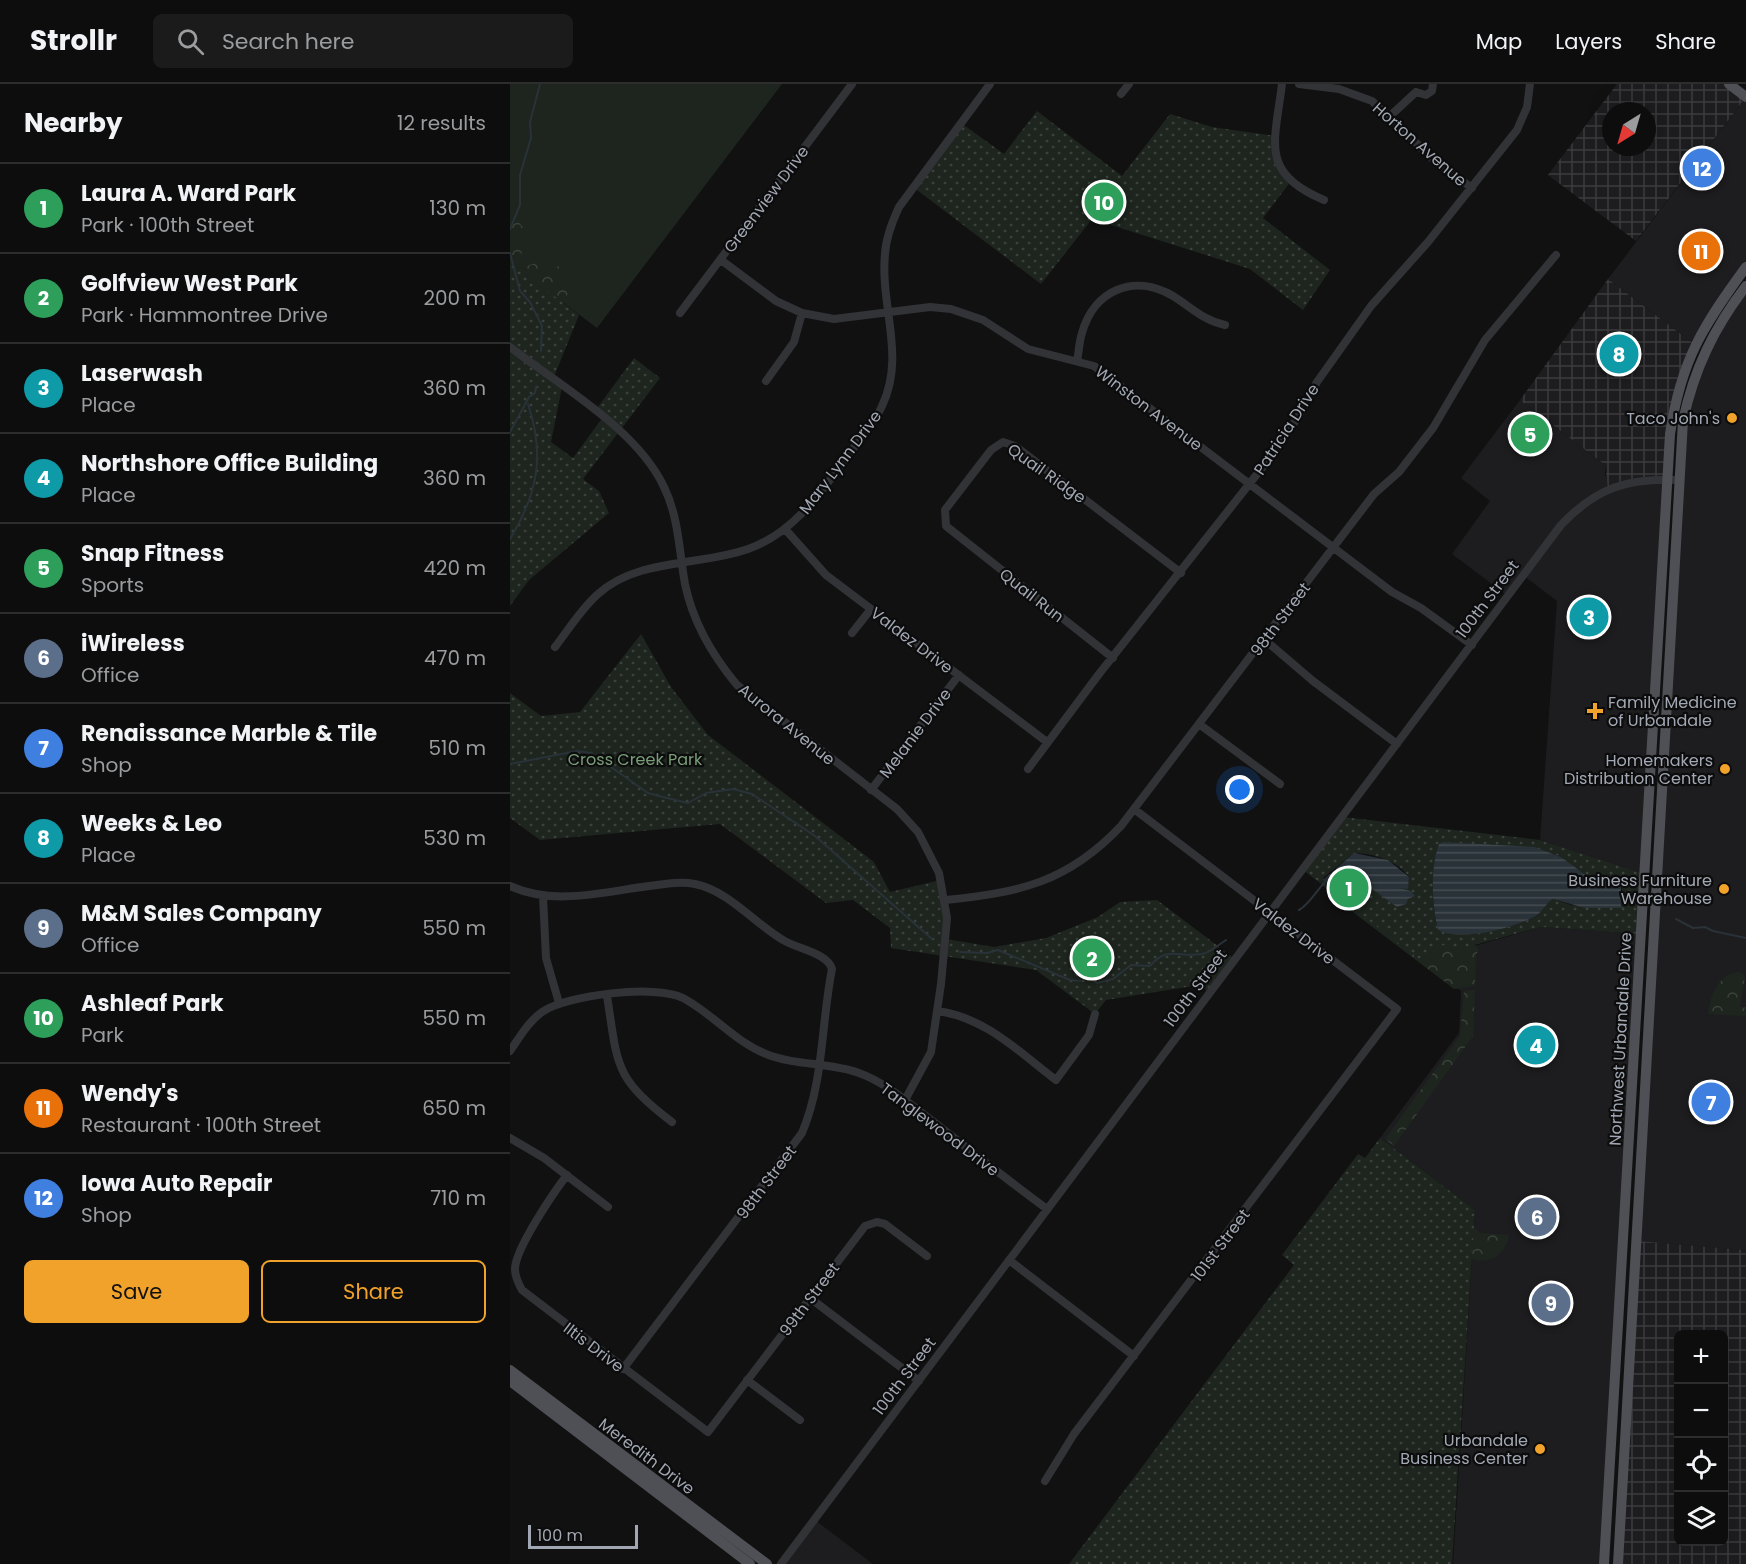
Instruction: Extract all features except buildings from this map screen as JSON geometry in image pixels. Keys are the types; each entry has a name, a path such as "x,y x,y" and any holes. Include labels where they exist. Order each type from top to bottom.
{"main road":[{"path":"1729,84 1746,97"},
{"path":"1667,480 1674,409 1688,358 1703,328 1746,267"},
{"path":"1679,480 1683,422 1695,376 1715,329 1746,286"},
{"name":"Northwest Urbandale Drive","path":"1604,1564 1667,480"},
{"name":"Northwest Urbandale Drive","path":"1618,1564 1679,480"},
{"name":"Meredith Drive","path":"510,1370 767,1564"},
{"name":"Meredith Drive","path":"510,1381 750,1564"}],"street":[{"name":"Greenview Drive","path":"680,313 852,84"},
{"name":"Mary Lynn Drive","path":"555,647 585,607 606,589 643,570 749,549 785,529 813,502 883,405 891,381 894,357 885,254 890,229 899,207 990,84"},
{"path":"1121,94 1129,84"},
{"path":"1282,84 1275,146 1278,164 1291,181 1305,192 1324,200"},
{"name":"Horton Avenue","path":"1299,84 1356,93 1372,100 1428,155 1472,189"},
{"path":"1390,116 1415,88 1426,95 1432,91 1433,84"},
{"name":"Patricia Drive","path":"1028,769 1250,484 1298,417 1317,382 1371,306 1472,189 1517,130 1527,107 1530,84"},
{"name":"98th Street","path":"946,900 1009,893 1047,881 1082,861 1105,843 1265,640 1374,494 1399,472 1433,428 1490,333 1556,255"},
{"name":"Winston Avenue","path":"721,260 776,301 802,313 834,319 930,307 951,309 983,320 1028,349 1077,361 1106,373 1392,592 1421,608 1472,645"},
{"path":"1077,361 1082,332 1092,314 1108,294 1120,287 1150,287 1166,292 1210,322 1225,325"},
{"path":"766,381 794,342 802,313"},
{"name":"Aurora Avenue","path":"510,347 620,430 646,456 670,500 682,564 697,624 717,660 737,685 897,809 922,838 939,873 946,900 947,918 931,1052 905,1100"},
{"name":"Quail Ridge","path":"950,532 945,522 945,510 995,445 1010,443 1181,573"},
{"name":"100th Street","path":"781,1564 1574,511 1594,496 1616,486 1646,479 1679,480"},
{"name":"Valdez Drive","path":"785,529 826,575 1047,742"},
{"name":"Quail Run","path":"950,532 1113,658"},
{"path":"852,633 872,609"},
{"path":"1265,640 1313,681 1397,744"},
{"name":"Melanie Drive","path":"872,790 959,675"},
{"path":"1199,724 1280,784"},
{"name":"Valdez Drive","path":"1134,809 1397,1009"},
{"name":"98th Street","path":"543,896 563,897 670,883 695,884 724,897 783,940 830,962 832,969 819,1065 810,1113 802,1133 623,1369"},
{"path":"510,886 543,896 546,958 559,1003 535,1018 510,1051"},
{"name":"Tanglewood Drive","path":"559,1003 651,990 681,996 754,1048 779,1059 860,1073 905,1100 1047,1209"},
{"path":"607,996 617,1060 624,1077 641,1098 672,1122"},
{"name":"101st Street","path":"1045,1482 1074,1434 1397,1009"},
{"path":"937,1011 955,1013 980,1023 1056,1080 1089,1035 1095,1014"},
{"path":"510,1138 567,1175 608,1207"},
{"name":"Iltis Drive","path":"567,1175 548,1200 514,1266 516,1279 522,1290 708,1432"},
{"name":"99th Street","path":"708,1432 860,1231 871,1222 885,1224 927,1256"},
{"path":"1009,1260 1134,1356"},
{"path":"810,1298 919,1381"},
{"path":"747,1380 800,1420"}],"shaded area":[{"path":"1617,84 1729,84 1746,97 1636,241 1548,175 1602,104 1602,156 1656,156 1656,102 1603,102"},
{"path":"1746,97 1746,267 1694,344 1608,279"},
{"path":"1608,279 1694,344 1688,358 1667,480 1608,489 1605,465 1520,400"},
{"path":"1746,286 1746,1250 1638,1241 1660,833 1690,390"},
{"path":"1520,400 1605,465 1605,476 1667,480 1645,874 1540,840 1557,601 1524,576 1508,596 1452,554 1490,501 1461,478"},
{"path":"1443,842 1535,847 1561,857 1587,876 1621,883 1621,906 1625,908 1585,908 1553,899 1537,915 1502,929 1460,935 1438,930 1434,910 1433,876 1436,854 1439,844"},
{"path":"1354,853 1388,860 1409,877 1408,889 1399,888 1411,891 1415,896 1408,899 1406,904 1397,907 1347,871 1341,871 1329,883 1323,880"},
{"path":"1541,927 1641,934 1604,1564 1453,1564 1475,1210 1380,1138 1459,1033 1461,991 1422,961"},
{"path":"1638,1241 1746,1250 1746,1564 1618,1564"},
{"path":"815,1520 873,1564 781,1564"}],"green space":[{"path":"510,84 782,84 597,328 510,263"},
{"path":"1037,111 1122,176 1170,114 1212,127 1276,136 1275,146 1291,181 1263,218 1330,270 1303,310 1250,269 1092,219 1041,284 913,187 961,123 1004,154"},
{"path":"513,207 522,209 518,221 524,229 521,259 527,266 549,258 567,274 573,284 563,303 510,294 510,214"},
{"path":"510,263 579,315 553,379 562,387 551,442 573,458 603,417 595,411 634,358 660,378 583,479 599,491 609,513 529,580 510,606"},
{"name":"Cross Creek Park","path":"641,634 671,687 708,735 874,862 890,892 941,880 946,939 994,947 1046,938 1098,917 1120,902 1157,900 1235,959 1210,993 1199,985 1106,1000 1095,1014 1036,970 891,948 890,928 853,900 826,903 720,824 540,840 510,818 510,693 541,716 580,712"},
{"path":"1343,817 1540,840 1645,874 1641,934 1541,927 1463,948 1434,944 1422,961 1303,870","holes":["1443,842 1540,849 1559,856 1587,876 1618,881 1622,888 1621,906 1624,908 1571,905 1553,899 1537,915 1502,929 1461,934 1438,930 1433,885 1436,863","1354,853 1377,856 1398,866 1409,877 1408,888 1398,888 1411,891 1414,896 1393,904 1348,871 1341,871 1329,883 1323,878"]},
{"path":"1357,905 1456,945 1475,945 1479,949 1476,955 1475,986 1454,989 1349,909"},
{"path":"1740,972 1745,976 1740,1006 1746,1008 1746,1016 1708,1014 1716,987 1726,977"},
{"path":"1475,990 1473,1036 1394,1146 1385,1139 1460,1036 1464,991"},
{"path":"1380,1138 1475,1210 1452,1564 1069,1564 1294,1265 1282,1255 1358,1154 1365,1158"},
{"path":"1471,1225 1480,1233 1509,1235 1503,1250 1486,1260 1462,1257"}],"waterway":[{"path":"510,229 520,205 520,175 531,138 530,122 540,84"},
{"path":"510,253 520,291 530,302 542,326 541,351"},
{"path":"510,432 529,397 535,393 536,387"},
{"path":"510,539 527,506 536,473 536,440 528,404"},
{"path":"510,764 577,751 591,753 648,793 663,797 688,803 706,793 733,789 752,794 815,836 932,939"},
{"path":"1299,910 1327,880"},
{"path":"1676,919 1693,928 1705,927 1746,938"},
{"path":"1097,983 1113,979 1131,965 1150,966 1168,954 1202,954 1226,940"},
{"path":"960,952 987,953 998,950 1070,980 1081,981"}],"place":[{"name":"Iowa Auto Repair","path":"1702,168"},
{"name":"Ashleaf Park","path":"1104,202"},
{"name":"Wendy's","path":"1701,251"},
{"name":"Weeks & Leo","path":"1619,354"},
{"name":"Taco John's","path":"1732,418"},
{"name":"Snap Fitness","path":"1530,434"},
{"name":"Laserwash","path":"1589,617"},
{"name":"Family Medicine of Urbandale","path":"1595,711"},
{"name":"Homemakers Distribution Center","path":"1725,769"},
{"name":"Laura A. Ward Park","path":"1349,888"},
{"name":"Business Furniture Warehouse","path":"1724,889"},
{"name":"Golfview West Park","path":"1092,958"},
{"name":"Northshore Office Building","path":"1536,1045"},
{"name":"Renaissance Marble & Tile","path":"1711,1102"},
{"name":"iWireless","path":"1537,1217"},
{"name":"M&M Sales Company","path":"1551,1303"},
{"name":"Urbandale Business Center","path":"1540,1449"}]}
